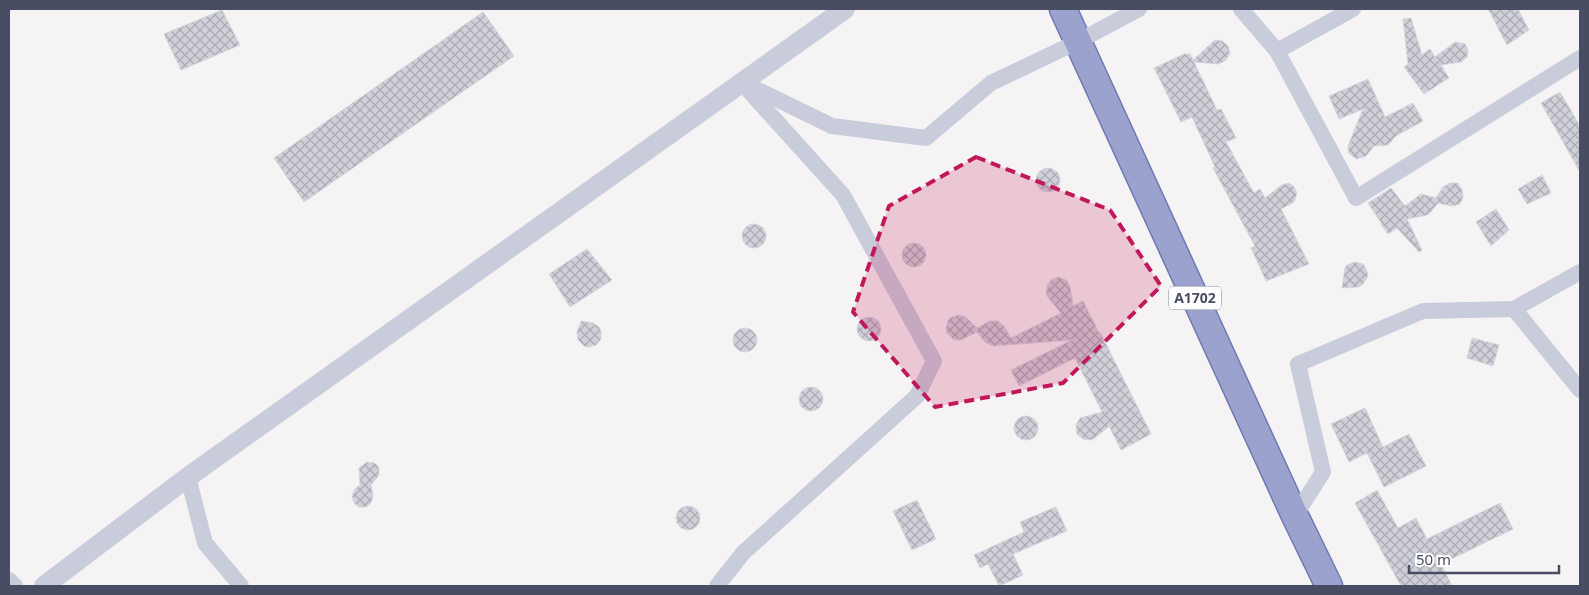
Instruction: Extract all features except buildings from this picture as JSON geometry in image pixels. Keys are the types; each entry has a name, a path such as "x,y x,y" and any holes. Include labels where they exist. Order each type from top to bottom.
{"highway":[{"name":"A1702","path":"1064,9 1077,42 1329,586"}],"street":[{"path":"44,586 188,477 844,9"},
{"path":"741,82 832,126 926,138 991,83 1077,42 1139,9"},
{"path":"1241,9 1277,51 1356,198 1580,58"},
{"path":"1277,51 1353,9"},
{"path":"717,586 743,553 917,396 934,361 843,195 741,82"},
{"path":"1295,516 1323,472 1298,364 1423,311 1514,309 1580,272"},
{"path":"1514,309 1580,390"},
{"path":"188,477 205,543 241,586"},
{"path":"9,580 15,586"}],"highlighted area":[{"path":"976,157 1110,210 1161,286 1063,383 935,407 853,312 889,206"}]}
